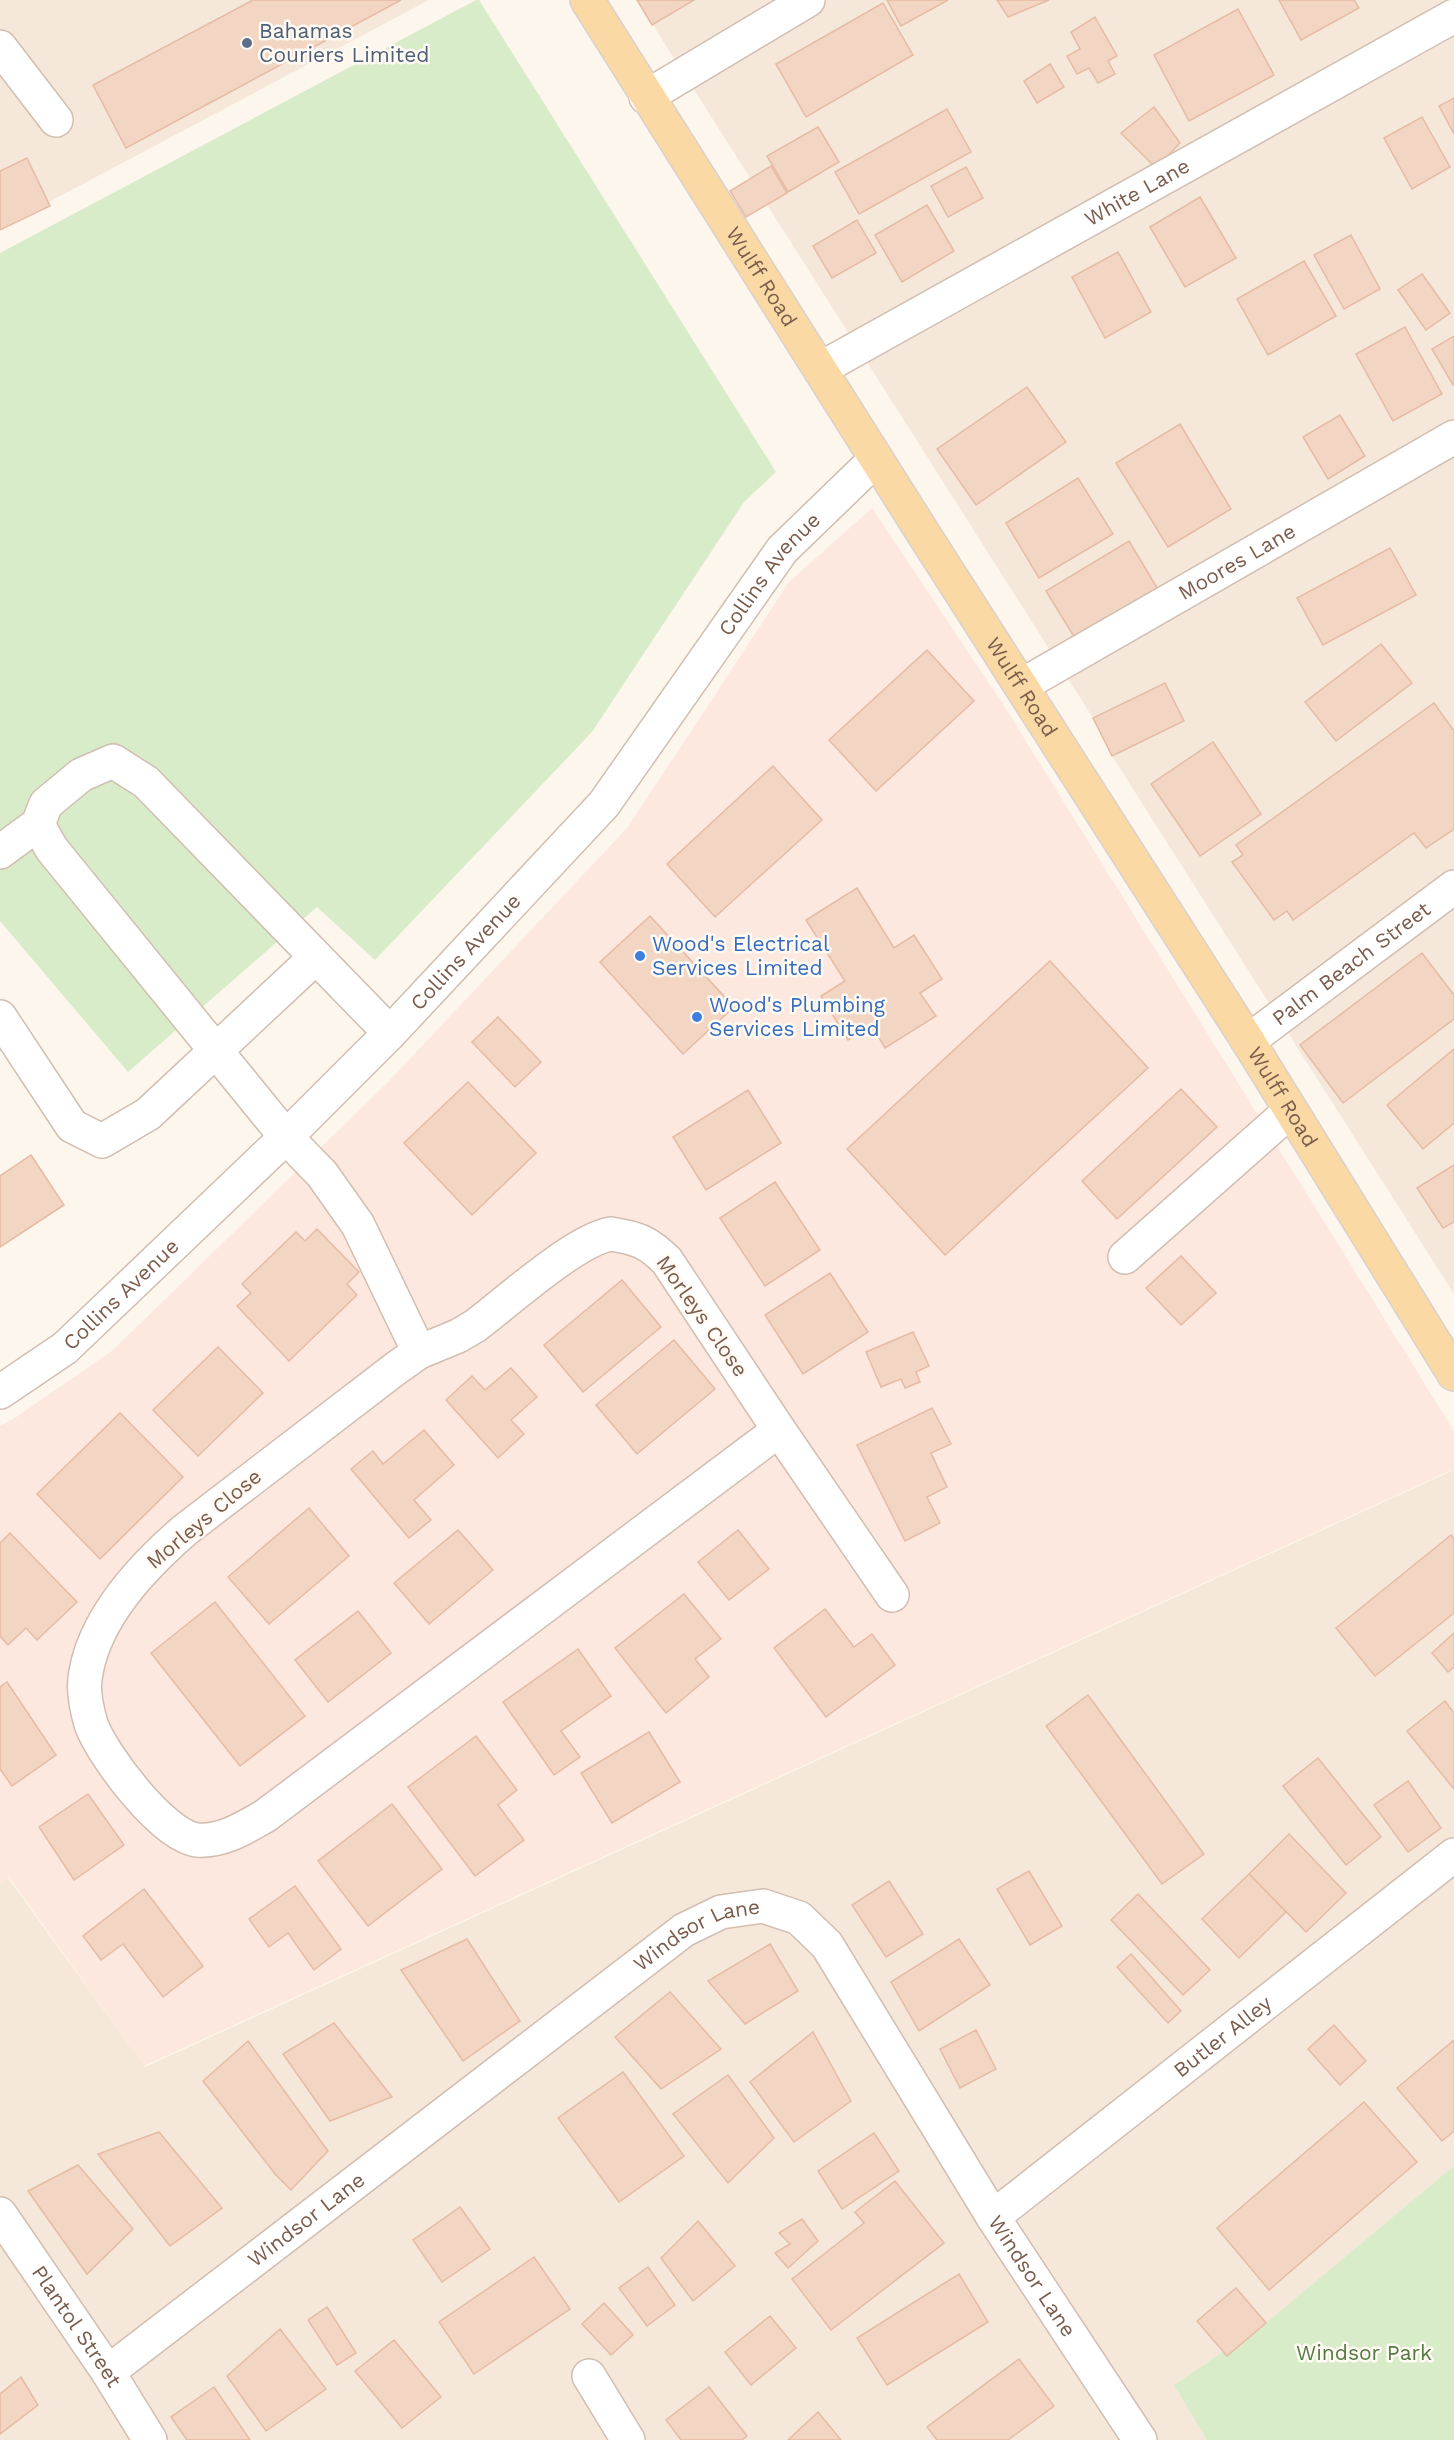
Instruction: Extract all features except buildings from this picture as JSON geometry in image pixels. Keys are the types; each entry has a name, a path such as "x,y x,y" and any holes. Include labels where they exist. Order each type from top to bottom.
{"main road":[{"name":"Wulff Road","path":"587,0 646,97 1248,1041 1454,1374"}],"street":[{"path":"646,97 808,0"},
{"name":"White Lane","path":"820,369 1454,16"},
{"path":"0,47 56,120"},
{"name":"Moores Lane","path":"1021,686 1454,437"},
{"name":"Collins Avenue","path":"0,1392 65,1348 286,1137 390,1033 604,804 782,550 876,459"},
{"path":"0,852 38,824 46,804 72,782 81,775 112,761 146,782 390,1033"},
{"path":"38,824 51,848 286,1137 322,1174 358,1225 418,1352"},
{"name":"Palm Beach Street","path":"1248,1041 1454,887"},
{"path":"0,1017 72,1126 102,1141 148,1114 316,957"},
{"path":"1125,1257 1290,1111"},
{"name":"Morleys Close","path":"779,1430 265,1816 221,1838 196,1840 180,1834 146,1804 105,1751 92,1726 86,1703 85,1680 98,1638 131,1583 153,1558 213,1508 418,1352 459,1336 579,1246 599,1236 611,1234 634,1238 652,1246 667,1261 892,1595"},
{"name":"Butler Alley","path":"993,2217 1454,1855"},
{"name":"Windsor Lane","path":"108,2372 684,1930 721,1912 763,1906 799,1918 827,1945 993,2217 1140,2440"},
{"name":"Plantol Street","path":"0,2214 108,2372 150,2440"},
{"path":"589,2376 628,2440"}],"shaded area":[{"path":"0,0 429,0 0,228"},
{"path":"637,0 1454,0 1454,1294 1112,756 1093,718"},
{"path":"872,508 1003,704 1454,1431 1454,1469 144,2066 9,1877 0,1884 0,1426 113,1350 389,1081 628,827 789,582"},
{"path":"1454,1470 1454,2440 0,2440 0,1884 8,1878 145,2067"}],"green space":[{"path":"479,0 776,472 744,502 592,732 375,960 317,907 128,1072 0,921 0,253"},
{"name":"Windsor Park","path":"1454,2166 1454,2440 1207,2440 1174,2385 1266,2323"}],"place":[{"name":"Bahamas Couriers Limited","path":"247,43"},
{"name":"Wood's Electrical Services Limited","path":"640,956"},
{"name":"Wood's Plumbing Services Limited","path":"697,1017"}]}
